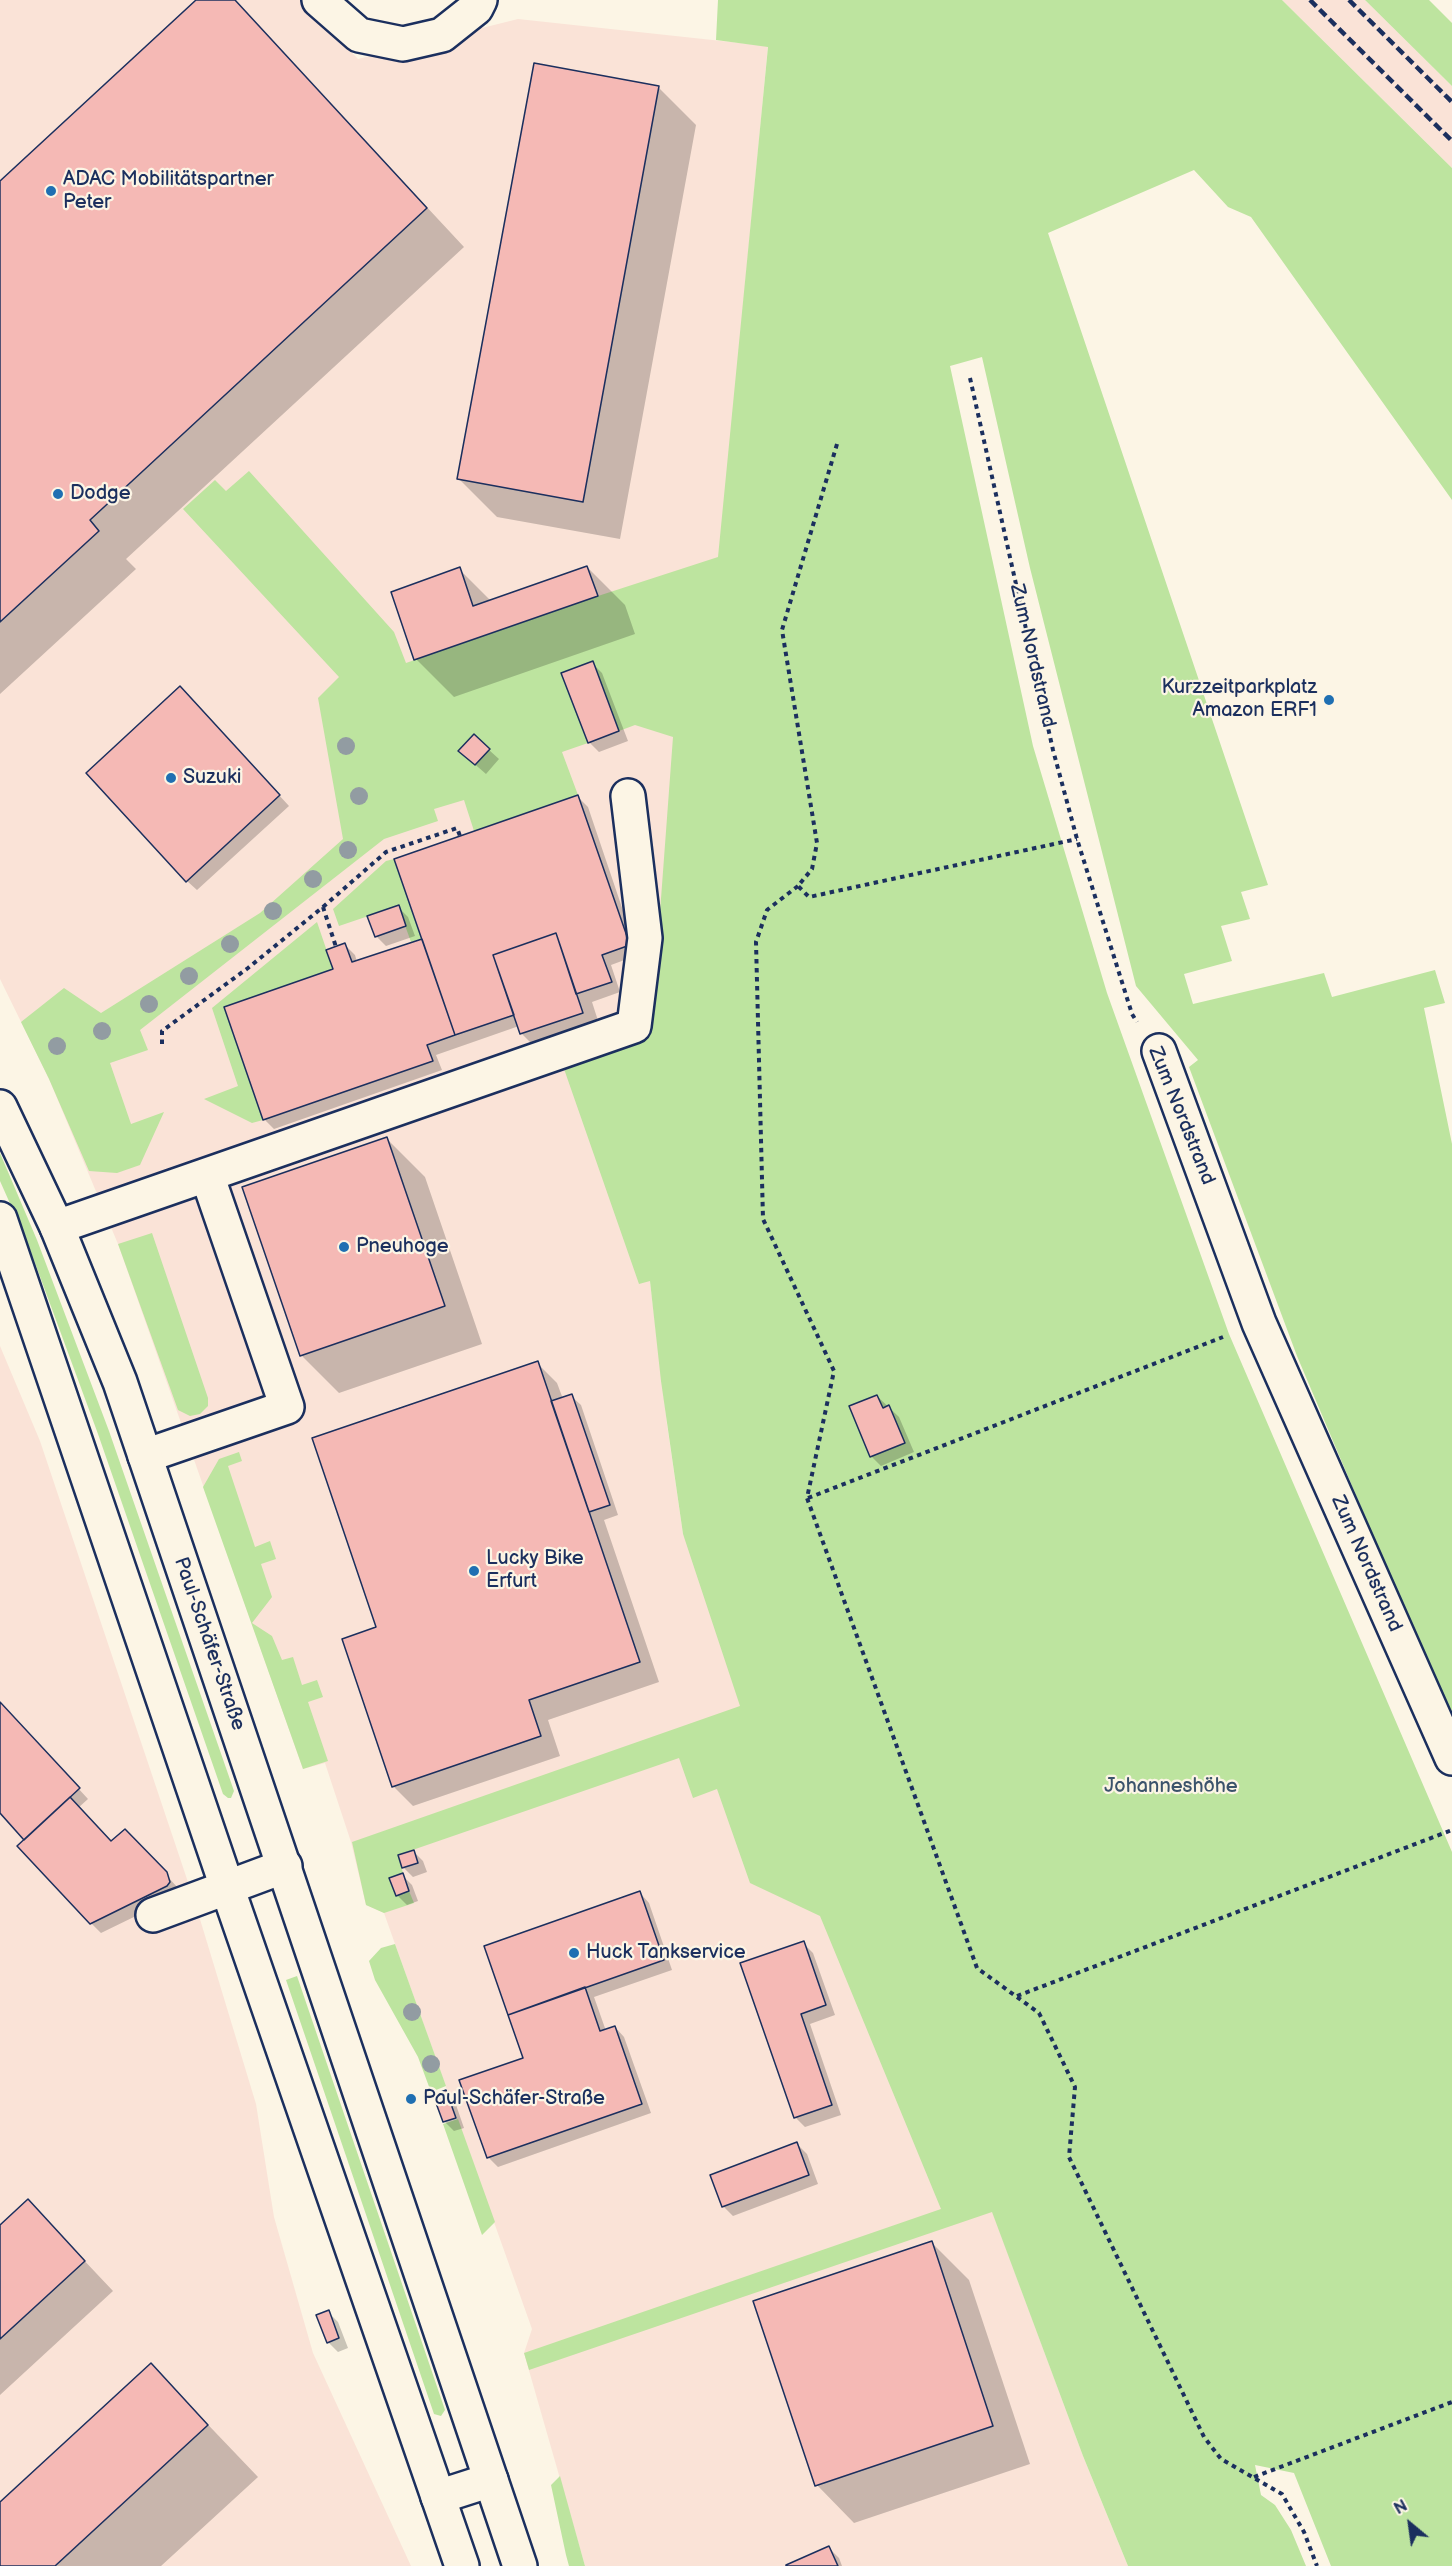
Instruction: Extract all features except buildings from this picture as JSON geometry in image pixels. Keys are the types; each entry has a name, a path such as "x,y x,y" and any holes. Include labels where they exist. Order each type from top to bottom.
{"main road":[{"path":"319,0 359,35 403,44 442,35 476,8 480,0"},
{"path":"57,1227 634,1026 645,938 628,796"},
{"name":"Zum Nordstrand","path":"1159,1051 1259,1323 1452,1758"},
{"name":"Paul-Schäfer-Straße","path":"0,1107 57,1227 120,1382 520,2566"},
{"path":"145,1456 287,1407 207,1175"},
{"path":"0,1219 227,1887 462,2566"},
{"path":"153,1914 285,1866"},
{"path":"438,2497 491,2480"}],"path":[{"name":"Zum Nordstrand","path":"970,378 1053,750 1077,838 1132,1014 1159,1051"},
{"path":"837,444 782,630 817,843 812,869 798,886 767,910 756,942 763,1219 834,1371 807,1498 977,1968 1039,2013 1075,2087 1069,2157 1204,2437 1221,2460 1282,2494 1304,2532 1317,2566"},
{"path":"162,1044 162,1031 248,968 386,852 457,828 460,836"},
{"path":"798,886 809,897 1077,838"},
{"path":"323,907 336,946"},
{"path":"807,1498 1259,1323"},
{"path":"1017,1996 1452,1830"},
{"path":"1253,2477 1452,2402"}],"shaded area":[{"path":"0,0 302,0 358,59 518,19 768,46 650,1281 667,1424 683,1534 985,2192 1083,2456 1128,2566 585,2566 524,2353 532,2329 384,1913 366,1905 351,1842 325,1763 303,1769 118,1244 49,1079 0,979"},
{"path":"1282,0 1365,0 1452,86 1452,168"},
{"path":"0,1346 40,1441 196,1906 256,2104 274,2217 313,2353 411,2566 0,2566"}],"green space":[{"name":"Johanneshöhe","path":"718,0 1282,0 1452,168 1452,500 1251,217 1228,207 1194,170 1048,233 1268,885 1241,892 1250,919 1221,926 1232,961 1184,974 1193,1004 1324,973 1332,997 1435,970 1445,1003 1424,1008 1452,1144 1452,1722 1297,1356 1189,1067 1198,1060 1136,986 1030,568 982,357 950,366 1033,746 1107,993 1229,1334 1452,1852 1452,2566 1331,2566 1294,2473 1255,2465 1261,2495 1275,2505 1291,2530 1306,2566 1128,2566 1083,2456 992,2212 529,2370 524,2353 941,2209 820,1916 750,1883 717,1789 693,1798 679,1758 398,1855 403,1873 390,1878 396,1896 409,1891 414,1903 384,1913 366,1905 352,1842 740,1706 683,1534 661,1381 650,1281 639,1284 563,1066 651,1033 673,737 635,725 619,731 593,662 561,673 588,743 562,752 578,795 474,831 464,800 434,809 438,821 384,839 140,1030 148,1050 110,1063 131,1124 164,1112 140,1165 117,1173 89,1171 49,1079 21,1022 64,988 101,1013 260,913 343,839 318,698 339,677 183,509 215,480 226,491 249,471 394,632 406,663 718,557 768,47 716,40"},
{"path":"1365,0 1429,0 1452,23 1452,86"},
{"path":"394,859 422,939 411,942 398,906 339,926 333,909 386,861"},
{"path":"317,922 333,969 224,1007 263,1120 252,1123 204,1099 238,1086 212,1008"},
{"path":"0,1153 37,1240 109,1431 234,1791 231,1798 223,1794 98,1434 28,1244 0,1181"},
{"path":"152,1233 208,1398 208,1406 200,1414 190,1416 178,1410 118,1244"},
{"path":"239,1452 242,1461 228,1466 255,1547 270,1541 276,1559 261,1564 272,1597 252,1623 272,1636 282,1660 293,1657 302,1685 317,1680 323,1697 308,1702 328,1761 303,1769 203,1487 219,1459"},
{"path":"395,1944 446,2086 431,2092 418,2057 375,1980 369,1961 381,1948"},
{"path":"297,1976 445,2410 441,2416 434,2414 286,1980"},
{"path":"458,2119 495,2222 482,2235 443,2124"},
{"path":"560,2476 585,2566 569,2566 551,2485"}],"railway":[{"path":"1310,0 1452,141"},
{"path":"1349,0 1452,102"}],"place":[{"name":"ADAC Mobilitätspartner Peter","path":"51,191"},
{"name":"Dodge","path":"58,494"},
{"name":"Kurzzeitparkplatz Amazon ERF1","path":"1329,700"},
{"name":"Suzuki","path":"171,778"},
{"name":"Pneuhoge","path":"344,1247"},
{"name":"Lucky Bike Erfurt","path":"474,1571"},
{"name":"Huck Tankservice","path":"574,1953"},
{"name":"Paul-Schäfer-Straße","path":"411,2099"}]}
